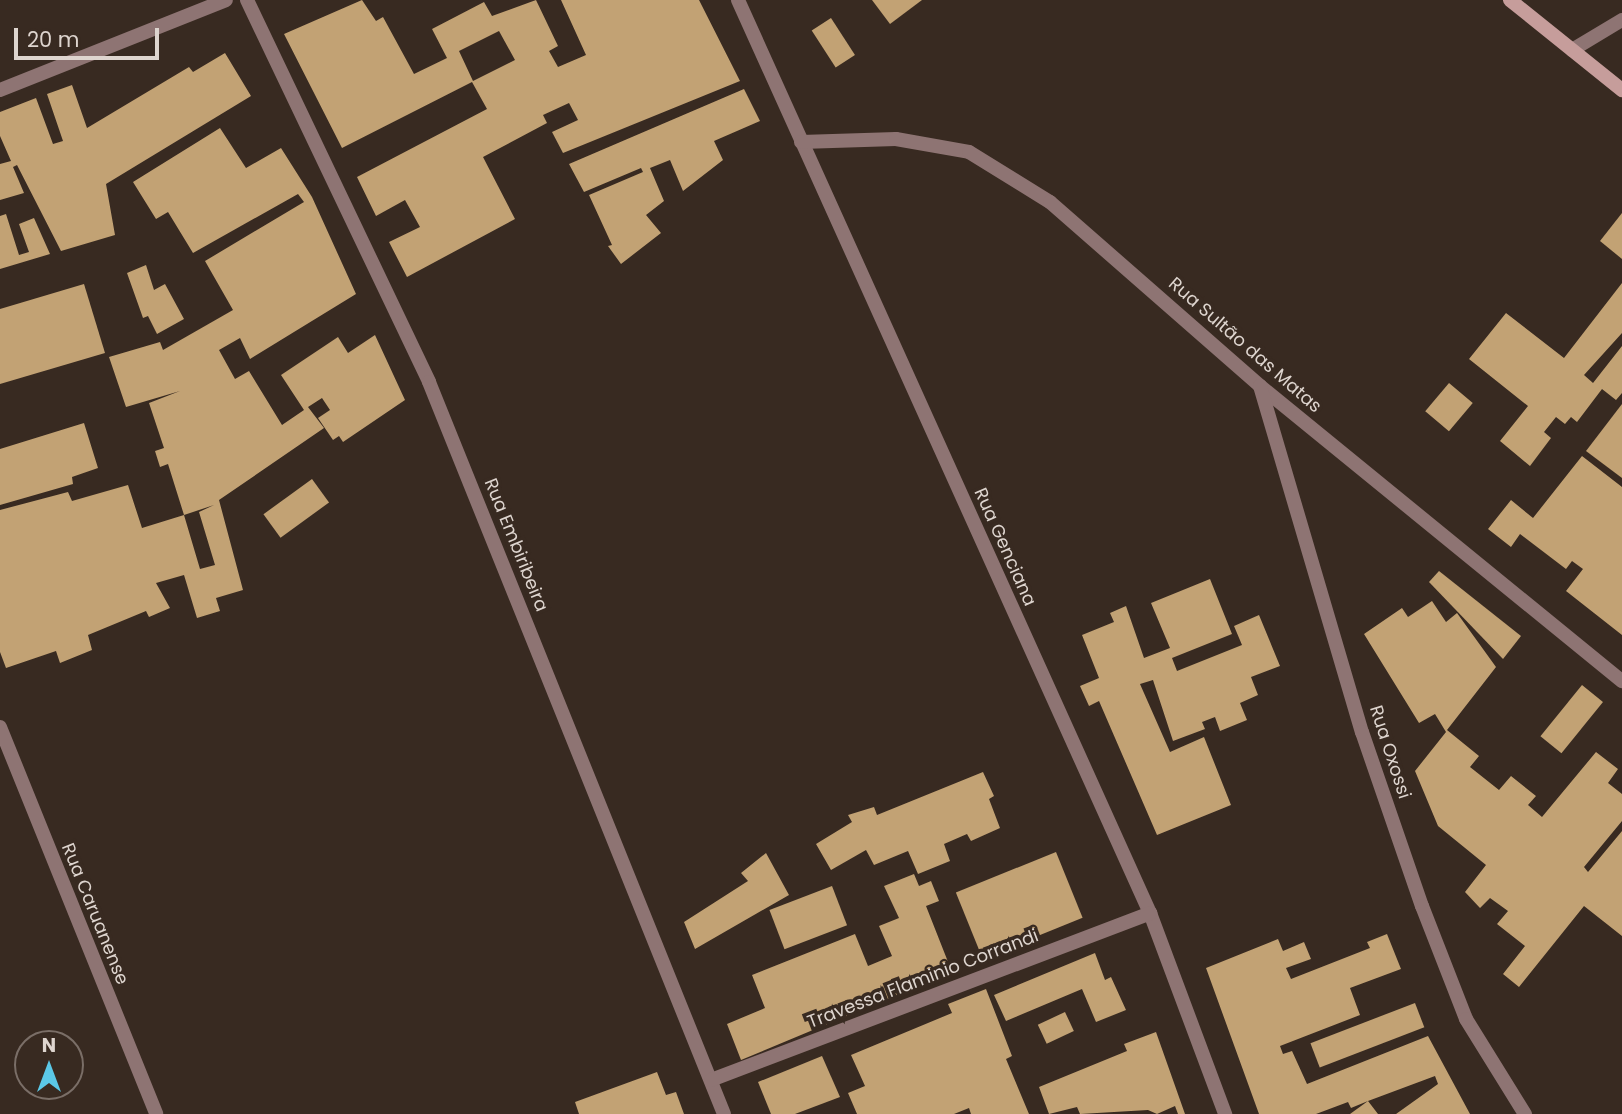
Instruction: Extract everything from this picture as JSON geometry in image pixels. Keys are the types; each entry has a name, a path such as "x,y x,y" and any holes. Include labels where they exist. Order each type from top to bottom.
{"main road":[{"path":"1510,0 1622,90"}],"street":[{"path":"0,90 226,0"},
{"name":"Rua Embiribeira","path":"247,0 429,382 724,1114"},
{"name":"Rua Genciana","path":"738,0 1150,913 1225,1114"},
{"path":"1572,50 1622,20"},
{"name":"Rua Sultão das Matas","path":"801,142 896,139 969,152 1050,202 1260,386 1622,681"},
{"name":"Rua Oxossi","path":"1260,386 1362,732 1422,906 1466,1019 1525,1114"},
{"name":"Rua Caruanense","path":"0,727 156,1114"},
{"name":"Travessa Flaminio Corrandi","path":"711,1080 1150,913"}],"building":[{"path":"362,0 376,21 383,17 414,74 447,58 432,29 484,2 492,16 536,0 558,46 549,51 558,67 586,55 561,0 699,0 740,81 563,153 552,132 578,120 569,103 543,115 547,123 483,157 515,219 407,277 389,242 420,227 405,200 376,216 357,177 487,109 472,82 342,148 284,34","holes":["499,31 515,60 473,81 459,51"]},
{"path":"872,0 922,0 890,24"},
{"path":"831,18 855,55 836,67 812,31"},
{"path":"225,53 251,96 106,184 115,235 61,251 17,165 13,167 24,193 0,200 0,164 11,161 0,136 0,112 36,98 53,144 63,141 47,94 72,85 87,128 189,67 193,72"},
{"path":"744,89 760,121 714,141 723,160 683,191 670,160 650,168 664,201 646,215 661,233 621,264 608,246 612,245 589,195 643,172 641,168 584,192 569,164"},
{"path":"220,128 246,168 281,148 312,197 356,294 250,359 240,338 219,350 235,379 249,371 282,425 304,410 281,375 338,337 348,353 375,335 405,400 343,442 339,436 333,440 318,418 330,410 322,398 308,407 324,428 219,500 243,590 216,598 220,611 197,618 184,575 156,583 170,608 149,617 146,611 88,635 92,650 60,663 56,651 6,668 0,652 0,510 68,492 72,501 128,485 142,528 184,515 168,464 160,467 155,451 164,448 149,403 180,391 126,407 109,357 160,342 163,350 233,310 205,261 304,202 298,194 193,253 168,212 156,219 133,182","holes":["214,505 199,512 215,565 200,569 184,515"]},
{"path":"1622,213 1622,259 1600,241"},
{"path":"6,214 19,255 29,252 19,224 34,218 50,254 0,269 0,216"},
{"path":"146,265 154,290 165,284 184,319 157,334 148,316 143,318 127,273"},
{"path":"1622,283 1622,333 1584,375 1593,383 1622,346 1622,393 1616,400 1602,389 1577,422 1571,417 1565,424 1556,417 1544,432 1551,438 1530,466 1500,441 1528,406 1469,359 1506,313 1564,358"},
{"path":"84,284 105,353 0,384 0,309"},
{"path":"1449,383 1473,403 1449,431 1425,411"},
{"path":"1622,404 1622,478 1586,451"},
{"path":"84,423 98,468 72,477 73,484 0,505 0,449"},
{"path":"1582,456 1622,487 1622,635 1566,591 1583,569 1572,561 1566,569 1520,534 1511,547 1488,529 1511,500 1533,518"},
{"path":"312,479 329,502 281,538 263,514"},
{"path":"1439,571 1521,636 1503,659 1429,582"},
{"path":"1210,579 1232,634 1172,658 1177,671 1242,645 1234,626 1259,615 1280,666 1251,677 1258,695 1240,703 1247,720 1220,731 1215,717 1202,722 1205,729 1173,741 1153,680 1140,684 1170,752 1204,737 1231,805 1157,835 1099,701 1089,706 1080,686 1099,678 1082,635 1114,622 1110,613 1126,606 1144,658 1170,648 1151,603"},
{"path":"1432,601 1446,622 1457,613 1496,667 1447,730 1479,756 1470,767 1499,790 1511,776 1536,796 1528,805 1542,817 1596,752 1618,769 1608,783 1622,794 1622,821 1584,867 1588,872 1622,831 1622,936 1584,906 1519,987 1503,974 1525,946 1497,924 1508,911 1490,898 1480,908 1465,892 1486,865 1438,826 1415,771 1446,732 1435,714 1419,723 1364,634 1402,608 1408,617"},
{"path":"1582,685 1603,702 1561,753 1540,736"},
{"path":"983,772 994,796 989,799 1000,828 971,841 967,834 944,844 950,861 918,874 908,851 874,865 866,850 831,870 816,844 852,822 848,815 874,807 877,815"},
{"path":"1056,852 1083,918 982,958 956,892"},
{"path":"766,853 789,895 695,949 684,922 748,881 741,873"},
{"path":"914,874 919,886 931,881 939,901 926,906 952,972 741,1060 727,1024 765,1008 752,975 855,934 868,966 892,956 879,926 899,918 884,886"},
{"path":"832,886 847,925 785,949 769,910"},
{"path":"1387,934 1401,969 1350,988 1360,1015 1280,1046 1283,1054 1292,1051 1307,1084 1428,1036 1470,1114 1396,1114 1438,1084 1435,1076 1351,1108 1348,1102 1316,1114 1259,1114 1206,968 1278,939 1283,951 1304,942 1311,959 1286,968 1291,979 1370,948 1367,942"},
{"path":"1095,953 1105,980 1111,977 1126,1010 1096,1022 1082,989 1006,1021 994,995"},
{"path":"986,989 1012,1056 1006,1059 1029,1114 971,1114 969,1108 954,1114 857,1114 848,1093 865,1086 851,1055 952,1013 948,1004"},
{"path":"1415,1003 1424,1027 1320,1067 1310,1043"},
{"path":"1065,1012 1074,1031 1047,1044 1038,1025"},
{"path":"1156,1032 1185,1114 1178,1114 1175,1106 1157,1114 1148,1110 1080,1114 1077,1107 1049,1114 1039,1087 1127,1051 1124,1044"},
{"path":"822,1056 840,1097 795,1114 771,1114 758,1082"},
{"path":"657,1072 666,1095 676,1092 684,1114 579,1114 575,1102"},
{"path":"1368,1101 1378,1114 1350,1114"}]}
